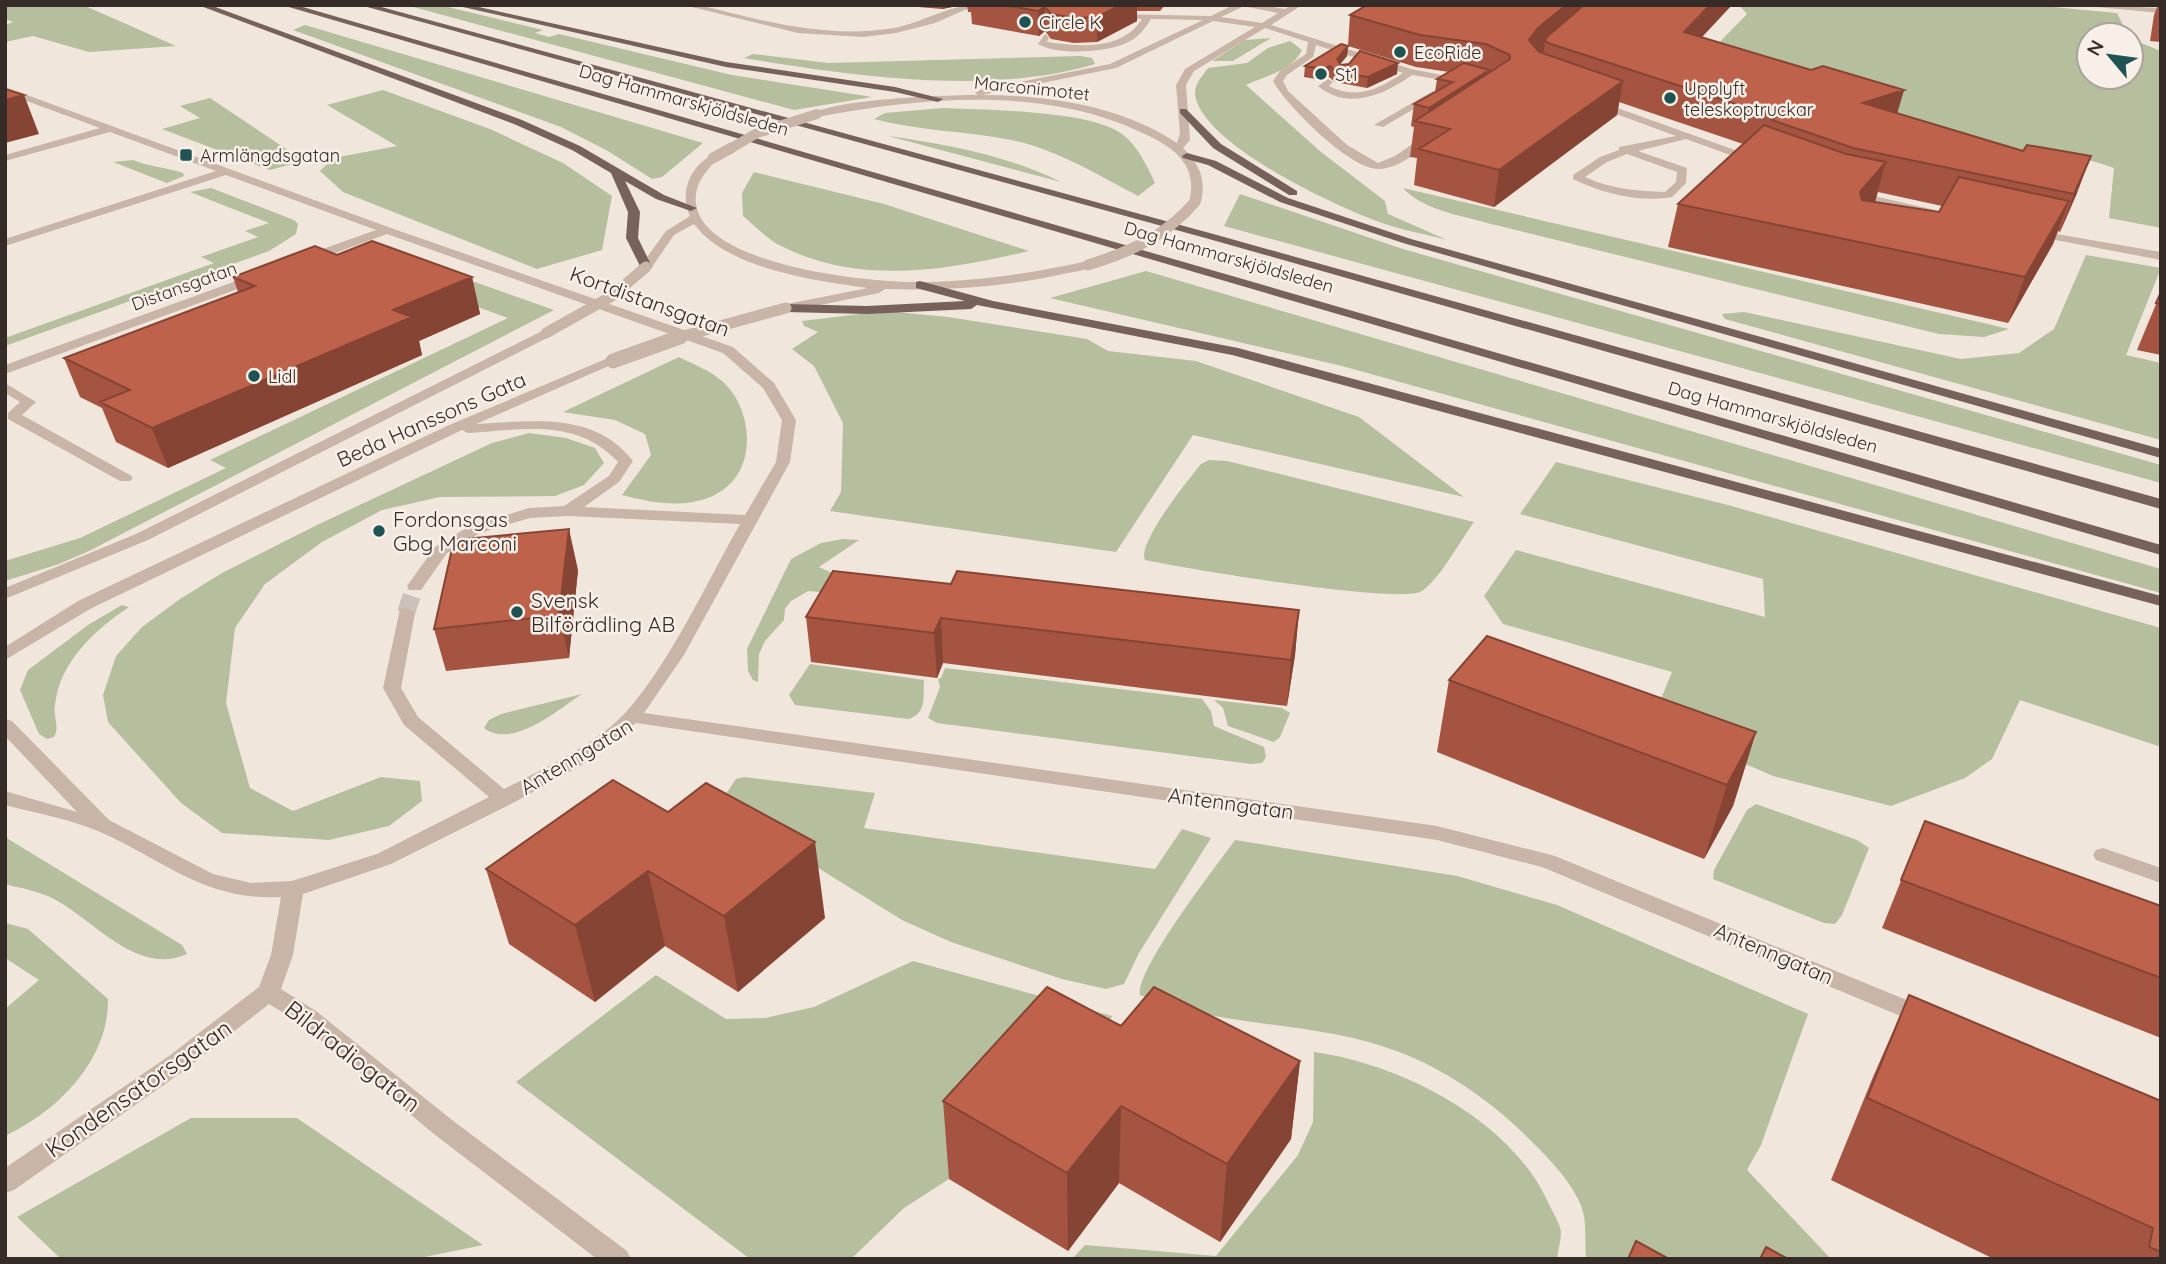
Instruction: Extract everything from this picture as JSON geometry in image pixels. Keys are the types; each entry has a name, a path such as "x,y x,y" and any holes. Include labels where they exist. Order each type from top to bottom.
{"main road":[{"path":"202,5 518,122 576,148 616,173 693,213"},
{"name":"Dag Hammarskjöldsleden","path":"286,5 2161,550"},
{"name":"Dag Hammarskjöldsleden","path":"364,5 1213,237 2161,504"},
{"path":"458,5 721,64 785,75 895,88 938,99"},
{"path":"1183,111 1217,146 1298,196 1306,205"},
{"path":"1182,152 1212,163 1284,200 1306,205 1407,241 2161,454"},
{"path":"616,173 634,212 632,237 646,267"},
{"path":"920,285 992,305 1233,351 2161,601"},
{"path":"786,308 867,310 992,305"}],"street":[{"path":"688,5 803,33 844,37 907,30 972,5"},
{"path":"961,98 1112,66 1240,5"},
{"path":"1247,5 1286,12"},
{"path":"693,213 720,242 765,262 827,277 920,285 991,282 1088,265 1159,236 1175,225 1195,202 1198,178 1182,152 1185,140 1181,85 1190,69 1298,5"},
{"path":"2096,5 2161,11"},
{"path":"1045,37 1042,44 1059,47 1116,44 1139,31 1149,16"},
{"path":"1103,26 1105,17 1217,18 1261,25 1313,40 1353,59 1470,82"},
{"path":"1313,40 1310,55 1283,73 1278,81 1284,92 1360,160 1379,166 1389,163 1439,131"},
{"path":"1059,47 1070,42"},
{"path":"1328,82 1323,86 1330,91 1363,96 1377,94 1410,72"},
{"path":"1379,125 1457,80"},
{"path":"5,90 387,230"},
{"name":"Marconimotet","path":"693,213 693,182 713,158 757,133 817,114 888,102 961,98 1033,102 1092,112 1148,130 1182,152"},
{"path":"1588,101 1768,166"},
{"path":"5,159 112,128"},
{"path":"1623,149 1683,170 1681,183 1668,195 1637,194 1589,184 1577,177 1595,162 1623,149 1649,147 1687,136"},
{"path":"5,243 229,170"},
{"path":"1839,190 1881,207 1940,214 1933,226"},
{"name":"Beda Hanssons Gata","path":"5,594 142,537 546,333 612,296 646,267 670,233 693,213"},
{"name":"Distansgatan","path":"5,370 387,230"},
{"name":"Kortdistansgatan","path":"387,230 728,350 769,386 789,420 783,462 675,656 632,717"},
{"path":"2016,230 2161,256"},
{"name":"Beda Hanssons Gata","path":"5,655 84,605 452,429 613,361 696,331 786,308 899,284"},
{"path":"5,387 29,401 13,416 125,478"},
{"path":"452,429 546,423 586,431 615,447 626,461 614,480 568,511"},
{"path":"415,586 441,550 474,530 529,513 568,511 750,520"},
{"path":"406,613 392,688 411,721 504,799"},
{"name":"Antenngatan","path":"293,889 384,859 504,799 578,760 632,717 1437,833 1548,861 1679,912 1943,1024"},
{"path":"5,724 104,826"},
{"path":"5,798 104,826 207,880 251,891 293,889"},
{"path":"2103,855 2161,876"},
{"name":"Bildradiogatan","path":"293,889 282,955 268,992 308,1017 443,1127 618,1259"},
{"name":"Kondensatorsgatan","path":"5,1182 177,1063 268,992"}],"green space":[{"path":"5,5 83,5 176,46 89,52 33,36 5,42 5,25 13,22 5,19"},
{"path":"406,5 440,5 543,30 535,33 549,37 559,34 732,75 872,97 794,110"},
{"path":"1739,5 2031,5 2117,13 2121,21 2075,21 2075,91 2145,91 2145,45 2161,51 2161,228 2109,218 2114,168 2059,154 2002,150 1711,51 1747,14"},
{"path":"305,25 703,143 662,177 652,179 608,151 561,127 293,30"},
{"path":"1271,38 1233,61 1212,61 1245,40"},
{"path":"1290,41 1302,50 1292,63 1246,85 1321,152 1385,201 1388,214 1447,240 1379,222 1306,189 1250,156 1208,120 1197,102 1195,92 1208,68 1247,63 1268,48"},
{"path":"753,54 828,63 1081,56 1092,58 1095,64 1054,74 1010,79 920,80 829,71 744,58"},
{"path":"383,90 490,129 563,163 612,196 602,250 537,269 343,192 320,171 333,158 397,146 327,105"},
{"path":"210,98 304,161 270,170 162,129 200,118 180,106"},
{"path":"943,108 1036,113 1087,120 1107,126 1133,144 1155,183 1138,196 1076,164 1028,144 874,119 885,113"},
{"path":"888,136 977,152 1020,165 1061,182"},
{"path":"133,160 183,173 184,176 167,183 113,162"},
{"path":"754,172 884,204 1029,251 967,264 904,271 842,266 811,258 766,237 743,216 742,193"},
{"path":"211,188 294,220 298,224 296,234 269,251 5,346 5,338 214,263 201,257 258,237 245,231 269,223 190,192"},
{"path":"1403,188 2009,329 1984,337 1939,334 1456,215 1421,202"},
{"path":"1240,194 1403,249 2161,465 2161,483 1224,226"},
{"path":"2086,255 2161,268 2126,355 2161,363 2161,440 1725,319 1722,314 1744,312 1961,359 2019,353 2054,329"},
{"path":"375,270 458,276 554,310 89,551 59,564 5,581 5,561 80,538 226,468 210,460 508,318"},
{"path":"1146,271 2161,569 2161,593 1342,366 1050,298"},
{"path":"885,311 948,317 1087,339 1108,351 1196,361 1359,417 1464,497 1193,435 1116,552 830,511 841,492 843,423 814,366 792,349 818,332 804,326 802,321"},
{"path":"679,357 722,381 733,393 745,423 747,439 740,470 731,483 718,493 695,502 658,502 622,495 651,455 645,434 615,420 563,412"},
{"path":"529,433 566,438 595,448 604,463 584,485 555,496 440,497 382,510 322,542 265,584 235,628 226,703 250,788 293,811 381,777 420,781 422,801 389,826 329,840 222,833 181,803 108,722 103,695 116,656 142,627 180,599 222,573 317,525 492,443"},
{"path":"1209,460 1227,461 1474,522 1429,585 1422,591 1405,594 1289,584 1145,560 1145,552 1156,526 1201,464"},
{"path":"1556,462 1728,505 2161,628 2161,747 2020,700 1992,759 1965,778 1891,806 1773,776 1651,723 1672,672 1503,624 1484,596 1516,550 1765,617 1763,579 1520,514"},
{"path":"843,539 859,540 819,567 843,578 830,593 808,591 791,601 785,609 784,620 765,641 759,654 758,682 753,680 748,671 747,649 791,559 821,543"},
{"path":"122,605 129,607 81,648 64,674 55,705 56,733 54,737 47,739 39,734 20,690 28,670 88,625"},
{"path":"810,664 924,680 921,709 908,719 795,705 789,695"},
{"path":"945,668 1202,699 1211,711 1214,726 1264,747 1266,757 1262,763 1251,764 937,723 928,718 940,687 938,679"},
{"path":"582,694 535,725 521,731 495,733 484,728 489,720 501,714"},
{"path":"1214,700 1282,708 1290,713 1280,737 1274,742 1228,726 1223,708"},
{"path":"744,777 875,793 864,828 1155,869 1182,829 1211,838 1139,953 1124,984 1106,989 1062,979 951,942 902,920 794,853 721,801 736,779"},
{"path":"1756,804 1857,840 1869,848 1842,915 1835,924 1824,923 1713,879 1714,870 1747,810"},
{"path":"5,837 182,945 187,954 168,959 150,958 133,952 52,898 5,884"},
{"path":"1235,840 1457,876 1557,905 1808,1014 1761,1145 1747,1170 1831,1259 1586,1259 1584,1216 1568,1182 1540,1149 1509,1120 1449,1076 1416,1059 1367,1042 1335,1034 1203,1014 1140,995 1142,982 1163,942"},
{"path":"5,923 28,929 108,999 100,1043 77,1081 44,1113 5,1136 5,1009 39,980 5,958"},
{"path":"913,961 1112,1016 1094,1058 1048,1064 949,1179 904,1208 851,1259 750,1259 516,1082 656,975 726,1019 765,1018 814,1007"},
{"path":"1314,1052 1347,1058 1415,1082 1478,1120 1505,1143 1528,1169 1557,1219 1561,1232 1557,1259 1072,1259 1085,1245 1216,1256 1298,1155 1313,1122"},
{"path":"191,1118 297,1118 483,1245 415,1259 61,1259 17,1217"}],"building":[{"path":"1003,5 1121,5 1097,17 1074,18 1051,14 1045,7 1038,11"},
{"path":"1367,5 1566,5 1538,28 1529,40 1539,52 1623,81 1499,170 1419,149 1450,129 1415,121 1510,59 1510,55 1486,44 1420,35 1350,15"},
{"path":"1584,5 1710,5 1684,32 1811,70 1823,66 1904,90 1863,103 2023,151 2027,145 2091,156 2074,194 1853,148 1772,120 1776,117 1545,40"},
{"path":"1341,44 1348,46 1337,59 1341,65 1349,64 1360,51 1398,63 1368,77 1336,72 1330,66 1323,69 1305,66"},
{"path":"1464,63 1489,70 1429,108 1414,104 1453,82 1437,79"},
{"path":"5,89 24,95 5,100"},
{"path":"1764,125 1846,154 1886,162 1860,192 1862,200 1939,212 1959,177 2069,201 2025,277 1678,204"},
{"path":"372,241 472,277 393,310 412,317 152,428 100,402 130,390 64,358 255,286 233,277 315,246 337,255"},
{"path":"569,529 559,615 434,629 454,540"},
{"path":"833,571 951,584 957,571 1299,610 1291,660 941,618 934,633 806,617"},
{"path":"1487,636 1756,732 1727,785 1449,680"},
{"path":"613,780 668,812 706,783 815,842 724,916 648,871 575,925 486,869"},
{"path":"1925,821 2161,906 2161,978 1901,880"},
{"path":"1047,987 1121,1026 1154,987 1300,1061 1227,1164 1121,1106 1067,1173 943,1101"},
{"path":"1909,995 2161,1101 2161,1252 2149,1247 2153,1228 1867,1098"},
{"path":"1636,1241 1669,1259 1628,1259"},
{"path":"1766,1247 1788,1259 1760,1259"}],"tunnel":[{"path":"406,613 415,586"}],"place":[{"name":"Circle K","path":"1025,22"},
{"name":"EcoRide","path":"1400,52"},
{"name":"St1","path":"1321,74"},
{"name":"Upplyft teleskoptruckar","path":"1670,98"},
{"name":"Armlängdsgatan","path":"186,155"},
{"name":"Lidl","path":"254,376"},
{"name":"Fordonsgas Gbg Marconi","path":"379,531"},
{"name":"Svensk Bilförädling AB","path":"517,612"}]}
